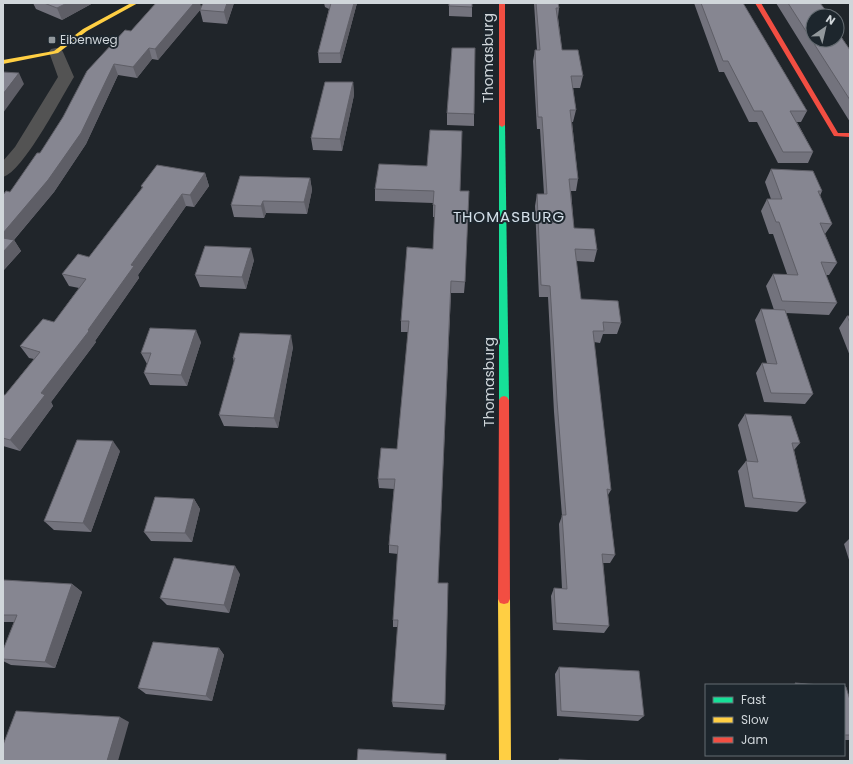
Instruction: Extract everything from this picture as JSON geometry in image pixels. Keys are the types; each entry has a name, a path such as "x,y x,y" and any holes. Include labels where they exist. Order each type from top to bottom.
{"street":[{"path":"3,62 56,52 85,30 134,3"},
{"name":"Thomasburg","path":"502,3 504,761"},
{"path":"758,3 836,135 850,135"},
{"path":"3,172 22,150 66,77 56,52"}],"building":[{"path":"44,3 67,3 57,8"},
{"path":"156,3 194,3 155,49 149,48 133,67 114,64 81,133 48,180 3,233 3,195 6,191 10,192 37,153 40,153 63,117 87,71 125,30 131,31"},
{"path":"203,3 227,3 224,12 200,10"},
{"path":"331,3 354,3 340,53 318,53"},
{"path":"449,3 472,3 472,7 449,6"},
{"path":"536,3 558,3 559,8 556,8 562,50 578,50 583,76 571,76 576,110 570,110 578,179 569,179 574,228 594,229 597,250 575,249 581,299 618,301 621,323 603,322 604,331 593,331 611,490 607,489 615,555 602,554 609,626 556,623 554,588 567,589 562,515 566,515 550,286 541,285 537,194 547,194 542,117 538,117 535,50 540,50"},
{"path":"701,3 743,3 807,111 790,111 813,152 783,152 762,111 754,111 728,61 723,61"},
{"path":"788,3 820,3 824,8 805,8 805,30"},
{"path":"845,43 850,50 850,100 817,48 845,48"},
{"path":"452,48 475,48 474,114 447,113"},
{"path":"3,72 19,73 3,94"},
{"path":"325,82 353,82 340,139 311,138"},
{"path":"430,130 462,131 460,191 469,191 465,282 451,281 438,583 448,583 445,705 392,702 398,620 393,620 398,546 389,545 395,479 378,479 381,448 397,449 409,321 401,321 407,247 433,249 435,205 433,205 434,191 375,189 379,164 427,166"},
{"path":"157,165 205,173 190,195 182,194 131,265 134,266 88,330 89,331 41,393 45,395 10,440 3,438 3,395 5,395 40,352 20,346 43,319 54,322 86,279 62,274 78,254 89,257 143,187 141,186"},
{"path":"771,169 813,171 822,191 818,191 832,224 820,223 837,263 821,262 837,303 782,301 773,274 798,275 779,222 776,222 767,199 782,199"},
{"path":"240,176 310,178 304,202 263,201 261,206 231,205"},
{"path":"3,238 14,240 3,252"},
{"path":"205,246 251,248 242,277 195,275"},
{"path":"761,309 785,310 813,394 771,393 762,363 777,364"},
{"path":"847,316 850,316 850,323"},
{"path":"150,328 196,330 181,375 144,373 151,353 141,353"},
{"path":"240,333 291,335 274,418 219,415 235,358 233,358"},
{"path":"745,414 791,416 800,443 792,443 806,503 753,498 746,461 758,462"},
{"path":"77,440 113,441 83,523 44,521"},
{"path":"155,497 194,499 185,533 144,532"},
{"path":"174,558 235,566 224,605 160,598"},
{"path":"4,580 72,584 45,662 3,659 3,650 17,615 3,615"},
{"path":"153,642 219,648 206,696 138,688"},
{"path":"559,667 639,671 644,716 561,711"},
{"path":"845,686 850,700 850,735 845,735"},
{"path":"16,711 120,717 107,761 3,761 3,745"},
{"path":"358,749 446,754 446,761 357,761"},
{"path":"559,759 598,761 559,761"}],"traffic: fast":[{"path":"502,125 504,400"}],"traffic: slow":[{"path":"3,62 56,52 85,30 135,3"},
{"path":"504,599 505,761"}],"traffic: jam":[{"path":"502,3 502,125"},
{"path":"758,3 836,135 850,135"},
{"path":"504,400 504,599"}],"place":[{"name":"Eibenweg","path":"52,40"}],"district":[{"name":"THOMASBURG","path":"509,217"}]}
